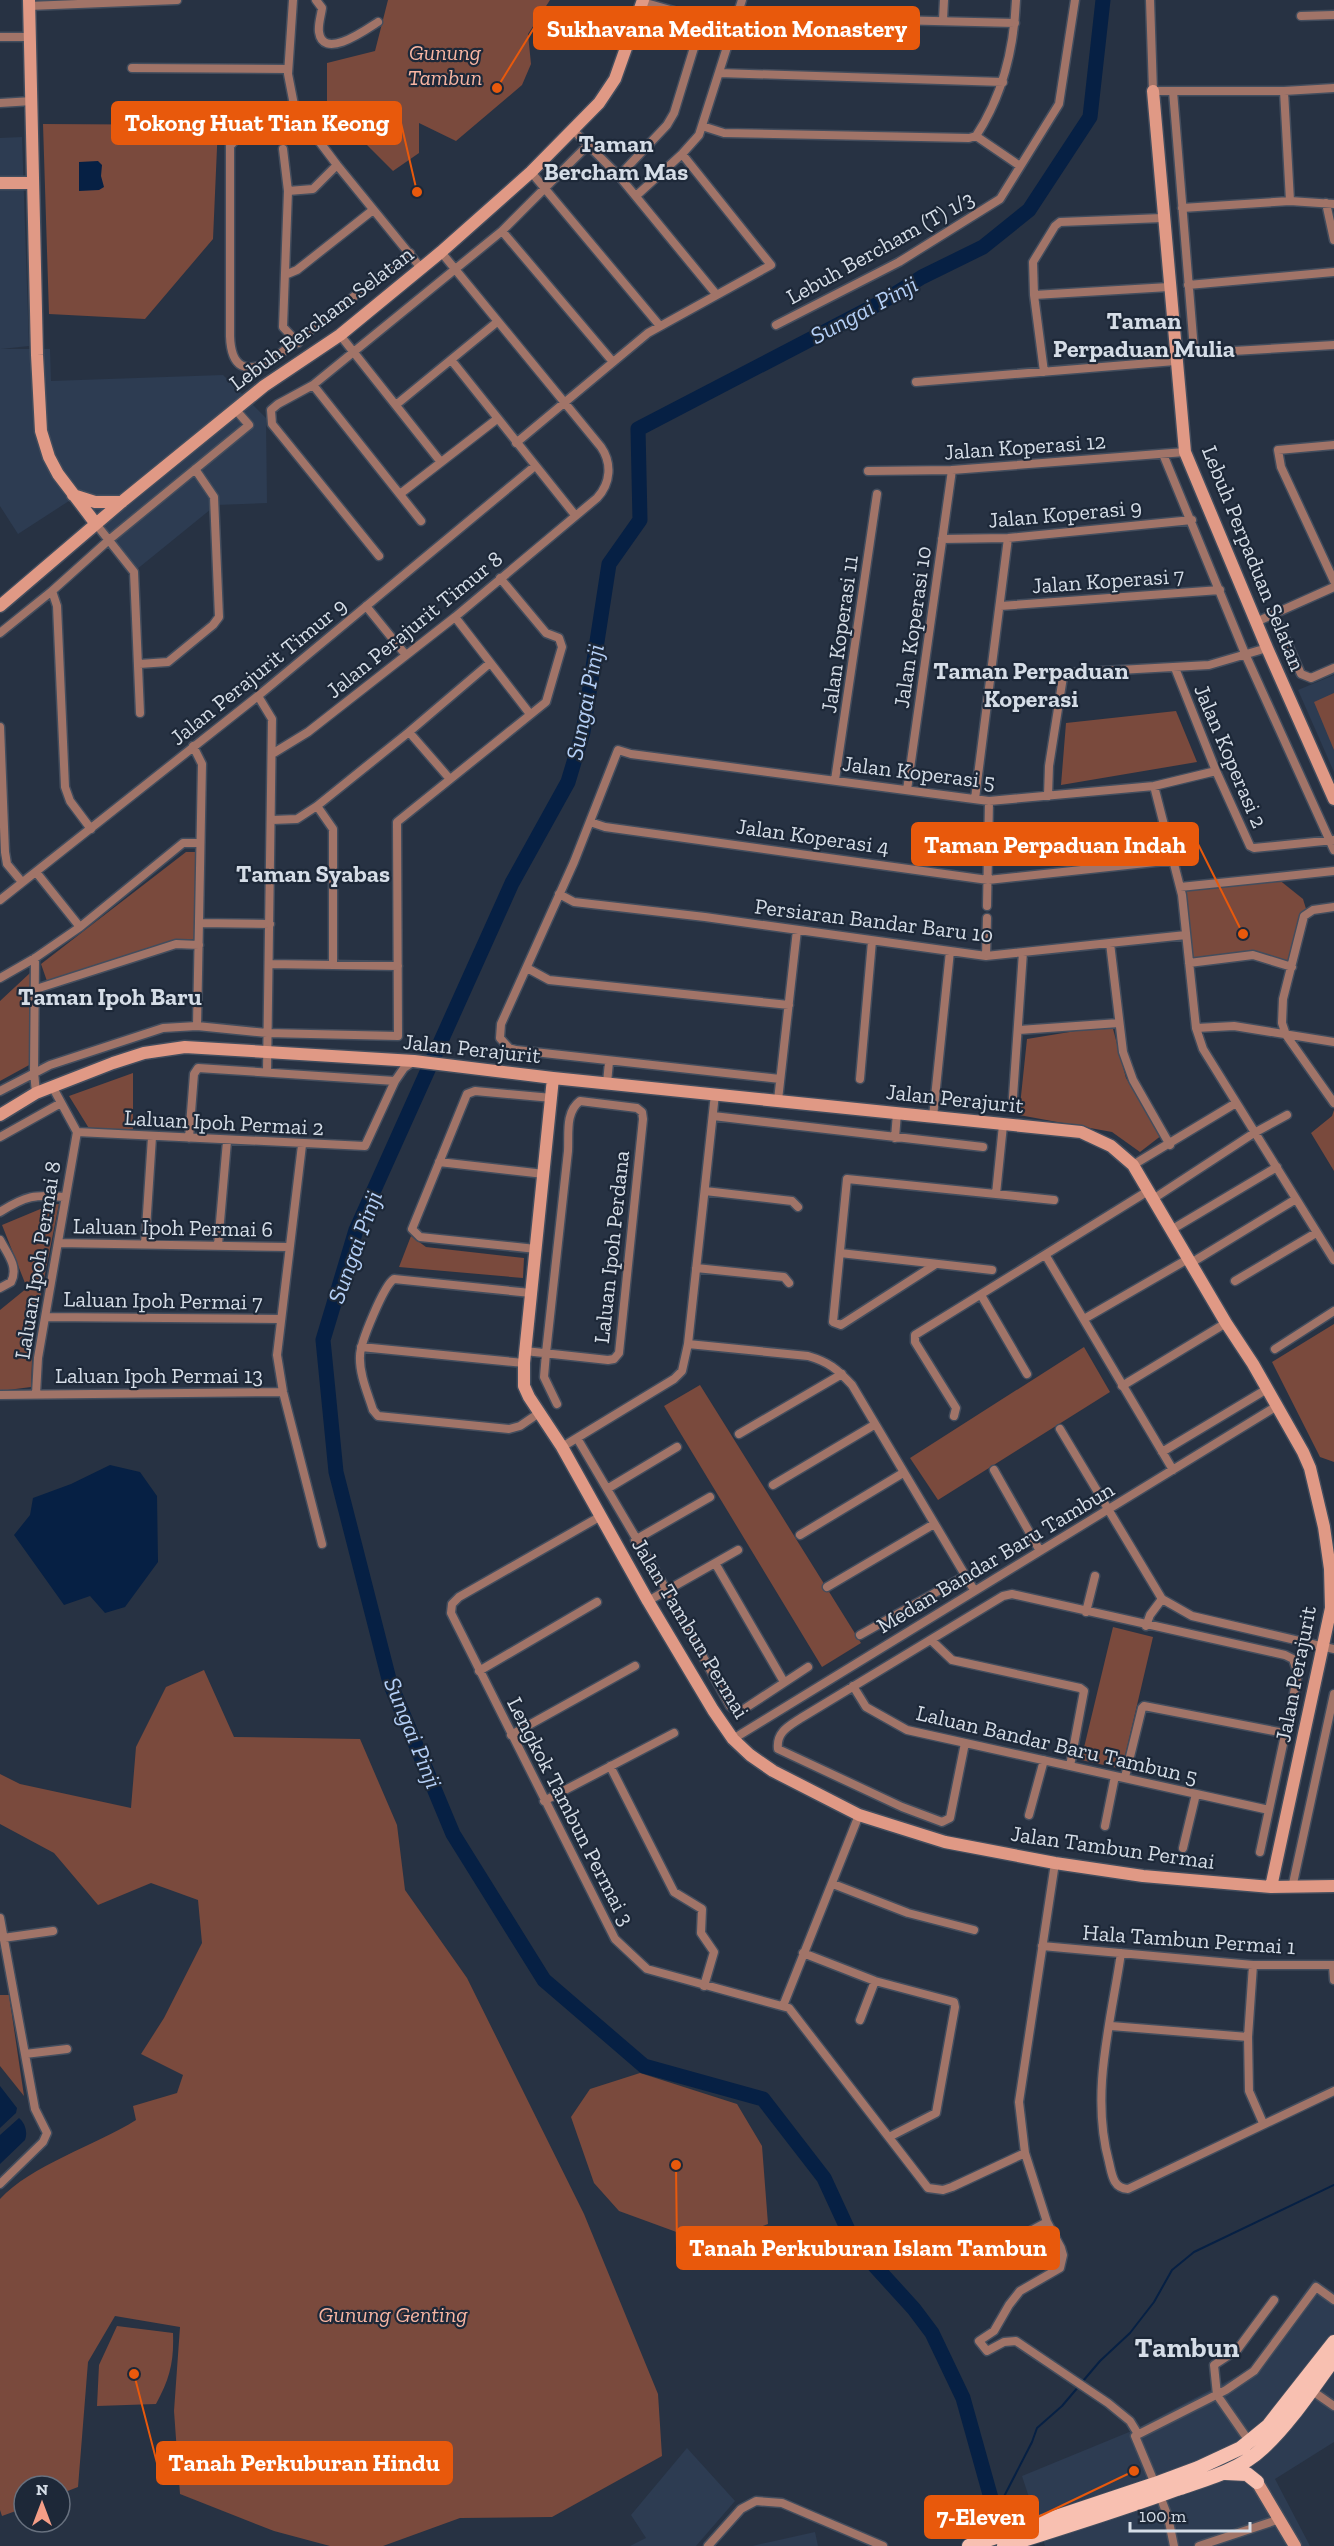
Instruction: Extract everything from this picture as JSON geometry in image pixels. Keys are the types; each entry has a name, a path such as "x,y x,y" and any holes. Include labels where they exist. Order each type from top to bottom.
{"main road":[{"path":"1004,2546 1018,2536 1041,2541 1158,2490 1249,2442 1268,2426 1334,2342"},
{"path":"969,2546 1018,2536 1158,2490 1222,2473 1246,2462 1262,2449 1334,2359"},
{"path":"1257,2482 1257,2461 1262,2449"},
{"path":"1222,2473 1247,2474 1257,2482"}],"street":[{"path":"140,713 134,572 72,494 49,457 39,417 29,3 177,0"},
{"path":"293,0 288,69 291,97 300,116 421,268"},
{"path":"316,0 322,8 319,31 321,38 327,44 333,45 350,39 378,22"},
{"path":"636,196 682,154 699,135 742,0"},
{"path":"944,0 944,20"},
{"path":"702,126 724,133 969,138 976,136 1003,82 1015,23 1016,0"},
{"name":"Lebuh Bercham (T) 1/3","path":"776,325 899,262 996,202 1059,104 1075,0"},
{"name":"Lebuh Perpaduan Selatan","path":"1150,0 1153,91 1175,361 1185,452 1267,648 1334,799"},
{"path":"643,1 666,4 688,15 1015,23"},
{"name":"Lebuh Bercham Selatan","path":"0,606 235,409 264,386 340,336 441,252 531,172 598,103 615,79 643,1"},
{"path":"619,176 667,125 674,113 704,15"},
{"path":"1301,16 1334,15"},
{"path":"0,37 29,37"},
{"path":"132,68 288,69"},
{"path":"719,73 1003,82"},
{"path":"1153,91 1284,91 1334,88"},
{"path":"1173,91 1194,350 1199,353 1334,345"},
{"path":"1284,91 1290,201"},
{"path":"0,103 32,101"},
{"path":"300,116 269,133 237,138 230,146 230,344 236,361 247,368 263,365 298,342 410,253"},
{"path":"573,130 619,176 716,294"},
{"path":"976,136 1020,166"},
{"path":"379,556 272,424 270,415 274,407 313,386 502,231 588,145"},
{"path":"283,149 288,191 286,196 283,327 298,342"},
{"path":"516,443 660,326 771,265 682,154"},
{"path":"288,191 313,189 337,165"},
{"path":"531,172 660,326"},
{"path":"0,183 33,183"},
{"path":"1182,208 1290,201 1330,204 1334,240"},
{"path":"285,275 297,270 373,210"},
{"path":"1044,372 1034,295 1033,260 1055,226 1065,222 1163,218"},
{"path":"502,231 613,362"},
{"path":"1166,249 1185,247"},
{"name":"Jalan Perajurit Timur 8","path":"272,754 309,732 454,617 602,493 608,477 609,459 441,252"},
{"path":"1188,285 1334,272"},
{"path":"1034,295 1169,287"},
{"path":"397,404 497,322"},
{"path":"340,336 397,404 440,461"},
{"path":"452,361 496,419 575,515"},
{"path":"916,382 1175,361"},
{"path":"313,386 421,521"},
{"path":"0,633 249,425 235,409"},
{"path":"400,494 496,419"},
{"path":"1334,446 1278,450 1281,467 1334,581"},
{"name":"Jalan Koperasi 12","path":"868,471 952,470 1185,452"},
{"path":"1163,454 1246,656 1332,840 1334,850"},
{"name":"Jalan Perajurit Timur 9","path":"0,900 258,696 535,466"},
{"path":"139,664 168,662 213,625 219,617 214,496 195,470"},
{"name":"Jalan Koperasi 10","path":"907,790 952,470"},
{"path":"72,494 95,502 122,502"},
{"name":"Jalan Koperasi 11","path":"835,780 877,494"},
{"name":"Jalan Koperasi 9","path":"942,539 1008,538 1192,520"},
{"path":"975,799 1008,538"},
{"path":"0,1091 34,1072 163,1028 197,1026 267,1033 393,1038 398,1036 400,1032 396,824 448,778 546,702 562,647 561,640 546,633 500,578"},
{"path":"1256,621 1334,587"},
{"name":"Jalan Koperasi 7","path":"1000,606 1220,590"},
{"path":"52,591 57,606 65,787 70,801 91,829"},
{"path":"366,606 405,654"},
{"path":"1274,613 1301,674 1311,678 1334,668"},
{"path":"454,617 530,714"},
{"path":"1048,796 1049,766 1065,673 1209,665 1267,648"},
{"path":"272,820 297,819 317,806 490,663"},
{"name":"Jalan Koperasi 2","path":"1175,668 1216,771 1252,848 1332,840"},
{"path":"258,696 272,717 267,1072"},
{"path":"0,727 2,828 7,864 22,882"},
{"path":"409,732 448,778"},
{"path":"193,746 202,764 197,1026"},
{"name":"Jalan Koperasi 5","path":"590,822 618,750 631,754 989,801 1154,786 1216,771"},
{"path":"1154,786 1180,887 1196,1028 1203,1049 1334,1260"},
{"path":"987,906 989,801"},
{"path":"317,806 333,829 333,964"},
{"path":"590,822 505,1014 499,1031 504,1044 509,1048 609,1062 780,1079"},
{"name":"Jalan Koperasi 4","path":"590,822 605,827 988,880 1174,860"},
{"path":"0,978 35,958 80,927 183,843 200,843"},
{"path":"1180,887 1334,871"},
{"path":"36,872 80,927"},
{"name":"Persiaran Bandar Baru 10","path":"559,894 574,902 986,956 1186,935"},
{"path":"1334,908 1313,910 1304,916 1283,999 1282,1023 1286,1035 1334,1103"},
{"path":"986,956 987,918"},
{"path":"199,922 270,924"},
{"path":"778,1100 797,930"},
{"path":"860,1079 872,941"},
{"path":"36,989 176,944 199,945"},
{"path":"1110,944 1119,1023 1127,1067 1170,1145"},
{"path":"933,1117 950,951"},
{"path":"1013,1097 1023,952"},
{"path":"1189,963 1253,955 1292,967"},
{"path":"35,958 34,1072 36,1093"},
{"path":"269,964 398,966"},
{"path":"527,968 549,980 789,1005"},
{"path":"1018,1030 1119,1023"},
{"path":"1196,1028 1234,1026 1334,1042"},
{"name":"Jalan Perajurit","path":"0,1115 36,1093 113,1062 165,1049 185,1047 414,1061 554,1078 1081,1132 1111,1146 1133,1165 1277,1406 1310,1468 1324,1527 1332,1570 1329,1648 1271,1887"},
{"path":"189,1138 196,1070 267,1072 395,1081 404,1068 414,1061"},
{"path":"607,1083 609,1062"},
{"name":"Jalan Tambun Permai","path":"554,1078 531,1293 524,1386 562,1447 648,1601 713,1710 733,1739 750,1755 773,1771 859,1815 945,1842 1055,1863 1215,1884 1292,1888 1334,1886"},
{"name":"Laluan Ipoh Permai 2","path":"77,1131 362,1147 368,1143 395,1081"},
{"path":"52,1086 77,1131"},
{"path":"536,1249 416,1236 413,1226 470,1092 552,1098"},
{"path":"562,1447 677,1377 682,1368 688,1344 715,1094"},
{"name":"Laluan Ipoh Perdana","path":"361,1347 525,1357 546,1353 608,1360 617,1356 620,1350 643,1115 633,1107 580,1101 572,1110 569,1121 546,1353"},
{"path":"0,1137 61,1103"},
{"path":"1133,1165 1170,1145 1236,1103"},
{"path":"895,1138 897,1113"},
{"path":"954,1416 956,1408 915,1342 917,1334 1287,1115"},
{"path":"713,1116 983,1147"},
{"path":"996,1194 1003,1125"},
{"name":"Laluan Ipoh Permai 8","path":"36,1394 38,1358 77,1131"},
{"path":"145,1244 152,1137"},
{"path":"218,1245 227,1141"},
{"path":"302,1145 288,1247 277,1355 283,1392 322,1544"},
{"path":"439,1162 544,1174"},
{"path":"1171,1230 1277,1167"},
{"path":"936,1264 841,1325 833,1323 847,1179 1054,1200"},
{"path":"705,1191 792,1201 798,1207"},
{"path":"0,1212 19,1200 33,1195 64,1197"},
{"path":"1084,1319 1296,1199"},
{"path":"1235,1281 1316,1233"},
{"path":"0,1240 12,1262 14,1272 11,1282 0,1288"},
{"name":"Laluan Ipoh Permai 6","path":"58,1243 288,1247"},
{"path":"840,1253 992,1270"},
{"path":"1046,1256 1173,1470"},
{"path":"696,1268 784,1277 789,1283"},
{"path":"531,1293 394,1279 388,1284 360,1354 362,1371 373,1410 378,1416 509,1429 539,1413"},
{"path":"981,1295 1028,1374"},
{"path":"1275,1349 1334,1311"},
{"name":"Laluan Ipoh Permai 7","path":"46,1317 280,1319"},
{"path":"1122,1386 1226,1323"},
{"path":"688,1344 808,1356 826,1361 842,1374 852,1384 874,1425 974,1590"},
{"path":"546,1353 544,1377 557,1404"},
{"path":"739,1434 842,1374"},
{"path":"1162,1452 1267,1389"},
{"name":"Laluan Ipoh Permai 13","path":"0,1395 283,1392"},
{"name":"Medan Bandar Baru Tambun","path":"733,1739 1277,1406"},
{"path":"773,1485 874,1425"},
{"path":"1060,1429 1162,1599 1192,1616 1329,1648"},
{"path":"577,1438 635,1540 666,1589 730,1706 737,1711 744,1709 808,1667"},
{"path":"607,1489 677,1447"},
{"path":"994,1470 1040,1551"},
{"path":"800,1535 903,1473"},
{"path":"635,1540 710,1497"},
{"name":"Lengkok Tambun Permai 3","path":"601,1516 459,1597 451,1608 452,1617 615,1939 646,1969 783,2006 794,2013 928,2188 935,2190 952,2187 1025,2153"},
{"path":"827,1587 934,1524"},
{"path":"648,1601 738,1550"},
{"path":"715,1563 784,1682"},
{"path":"860,1635 965,1576"},
{"path":"1086,1612 1095,1576"},
{"path":"965,1743 950,1818 942,1822 902,1808 778,1749 777,1740 781,1732 853,1686 1003,1596 1012,1594 1293,1659 1298,1674 1260,1852"},
{"path":"1146,1626 1150,1615 1162,1599"},
{"path":"479,1671 597,1602"},
{"path":"930,1640 952,1660 1080,1688 1084,1691 1070,1766"},
{"path":"511,1736 635,1666"},
{"name":"Laluan Bandar Baru Tambun 5","path":"853,1686 866,1707 907,1730 1269,1810"},
{"path":"1292,1888 1334,1694"},
{"path":"1125,1777 1142,1708 1149,1705 1284,1733"},
{"path":"544,1801 674,1733"},
{"path":"1029,1815 1044,1760"},
{"path":"610,1766 674,1892 702,1909 701,1933 714,1952 704,1986"},
{"path":"1105,1826 1115,1776"},
{"path":"1183,1848 1196,1794"},
{"path":"783,2006 859,1815"},
{"path":"1055,1863 1019,2102 1025,2153 1047,2222 1063,2255 1060,2268 1020,2291 994,2331 979,2341 987,2351 1004,2342 1016,2341 1130,2421 1138,2434"},
{"path":"833,1884 908,1913 974,1929"},
{"path":"0,1918 35,2109 46,2127 44,2142 0,2184"},
{"path":"3,1938 53,1931"},
{"name":"Hala Tambun Permai 1","path":"1042,1946 1253,1965 1333,1966"},
{"path":"803,1953 875,1981 950,1999 955,2004 936,2113 890,2137"},
{"path":"1121,1953 1101,2078 1101,2126 1114,2184 1128,2189 1334,2091"},
{"path":"1253,1965 1248,2037 1249,2091 1263,2123"},
{"path":"1333,1966 1334,1980"},
{"path":"860,2020 875,1981"},
{"path":"1111,2026 1248,2037"},
{"path":"25,2054 67,2049"},
{"path":"982,2257 1047,2222"},
{"path":"1174,2546 1168,2517 1135,2436 1217,2395 1254,2372 1317,2287 1334,2300"},
{"path":"1249,2442 1217,2395 1214,2365 1237,2350 1274,2300"},
{"path":"1311,2390 1334,2406"},
{"path":"1257,2482 1294,2546"},
{"path":"708,2546 741,2509 756,2501 782,2503 883,2546"},
{"path":"1199,2546 1280,2519"}],"shaded area":[{"path":"22,137 29,346 1,349 50,349 51,381 223,375 266,418 267,503 216,505 136,570 72,499 18,534 0,506 0,138"},
{"path":"1334,675 1334,772 1298,690"},
{"path":"1314,2279 1334,2292 1334,2442 1275,2479 1310,2546 1045,2546 1022,2476 1134,2430 1252,2368"},
{"path":"687,2448 735,2501 696,2546 630,2546 646,2538 631,2515"},
{"path":"815,2532 818,2546 752,2546"}],"green space":[{"name":"Gunung Tambun","path":"388,0 550,0 528,34 531,64 522,85 456,141 419,123 419,153 393,171 327,105 327,63 375,51"},
{"path":"43,124 218,125 213,239 145,319 49,314"},
{"path":"1334,693 1334,750 1314,702"},
{"path":"1176,711 1197,762 1061,785 1066,723"},
{"path":"186,852 198,852 197,939 164,943 62,982 48,984 41,964"},
{"path":"1278,879 1303,899 1307,912 1290,963 1263,955 1191,960 1184,889"},
{"path":"30,973 31,1064 0,1081 0,1001"},
{"path":"1112,1025 1126,1078 1162,1135 1140,1152 1112,1132 1019,1115 1027,1039"},
{"path":"133,1073 133,1129 90,1130 69,1096"},
{"path":"1334,1110 1334,1171 1311,1133 1332,1116"},
{"path":"59,1204 33,1334 31,1387 0,1391 0,1310 27,1288 2,1225 50,1205"},
{"path":"411,1236 426,1247 524,1258 523,1278 399,1267"},
{"path":"1334,1324 1334,1462 1320,1457 1272,1362"},
{"path":"1084,1347 1110,1392 938,1500 910,1458"},
{"path":"700,1385 861,1643 822,1667 664,1406"},
{"path":"1113,1627 1153,1637 1122,1769 1081,1760"},
{"name":"Gunung Genting","path":"204,1670 234,1737 360,1739 397,1825 405,1890 467,1978 584,2214 658,2394 662,2456 552,2517 460,2518 383,2546 330,2546 274,2531 180,2494 174,2411 180,2327 115,2316 88,2362 78,2487 72,2489 72,2474 12,2474 12,2512 2,2516 0,2510 0,2199 28,2176 136,2120 133,2106 177,2093 183,2075 141,2054 164,2018 202,1943 198,1900 151,1883 98,1905 54,1853 0,1824 0,1774 20,1784 131,1808 136,1747 166,1687"},
{"path":"0,1995 9,1995 24,2096 0,2066"},
{"path":"640,2073 737,2104 762,2146 768,2224 712,2245 619,2211 594,2183 571,2117 590,2089"},
{"path":"117,2326 173,2333 170,2370 156,2404 97,2406 99,2365"}],"water":[{"path":"98,161 102,165 101,176 104,187 99,190 79,191 79,162"},
{"path":"110,1465 140,1472 157,1496 158,1562 125,1607 105,1613 90,1596 64,1605 14,1535 30,1515 33,1498 71,1484"},
{"path":"0,2086 17,2108 16,2113 0,2128"},
{"path":"19,2118 25,2128 25,2140 0,2164 0,2135"}],"waterway":[{"name":"Sungai Pinji","path":"1003,2546 963,2398 932,2333 914,2309 854,2243 824,2178 763,2099 644,2066 544,1980 453,1834 390,1683 336,1472 323,1340 356,1230 512,883 568,782 583,732 609,564 640,520 638,429 882,302 922,277 983,247 1029,210 1090,117 1103,0"},
{"path":"1083,2381 1100,2361 1130,2333 1154,2302 1172,2270 1194,2252 1334,2185"},
{"path":"994,2516 1037,2428 1062,2406 1079,2386"}],"place":[{"name":"Sukhavana Meditation Monastery","path":"497,88"},
{"name":"Tokong Huat Tian Keong","path":"417,192"},
{"name":"Taman Perpaduan Indah","path":"1243,934"},
{"name":"Tanah Perkuburan Islam Tambun","path":"676,2165"},
{"name":"Tanah Perkuburan Hindu","path":"134,2374"},
{"name":"7-Eleven","path":"1134,2471"}],"district":[{"name":"Taman Bercham Mas","path":"616,158"},
{"name":"Taman Perpaduan Mulia","path":"1144,335"},
{"name":"Taman Perpaduan Koperasi","path":"1031,685"},
{"name":"Taman Syabas","path":"313,874"},
{"name":"Taman Ipoh Baru","path":"110,997"},
{"name":"Tambun","path":"1187,2347"}]}
